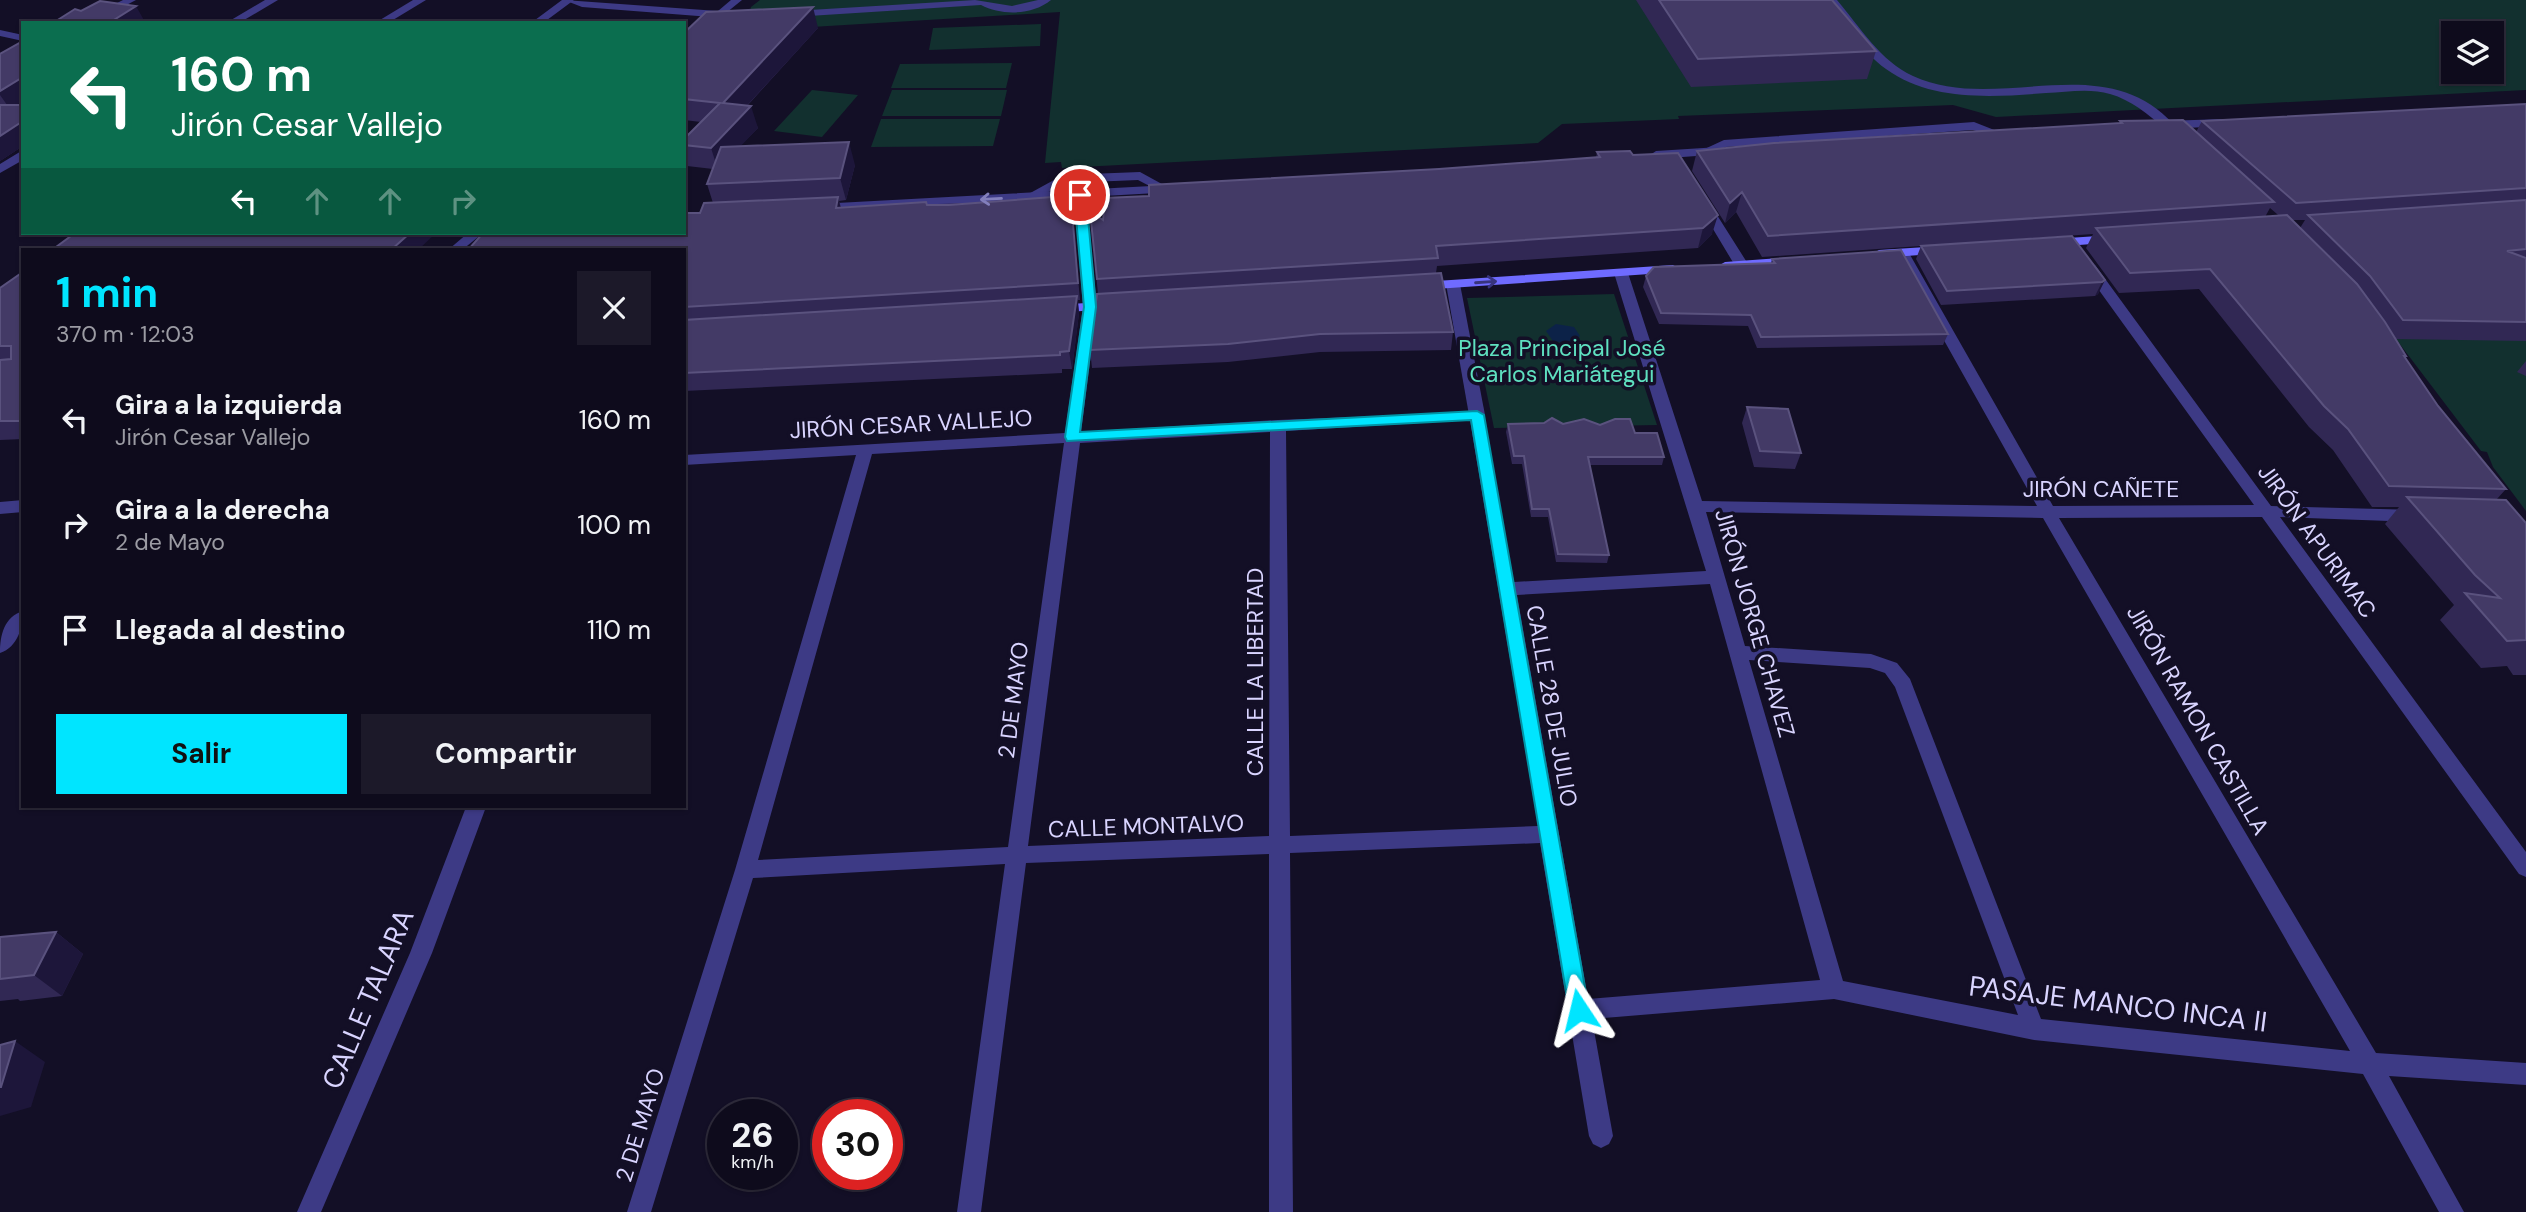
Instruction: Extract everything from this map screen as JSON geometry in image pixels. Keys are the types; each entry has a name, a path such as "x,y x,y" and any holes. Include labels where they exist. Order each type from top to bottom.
{"main road":[{"path":"2032,244 2127,238"},
{"path":"1864,256 1954,250"},
{"path":"1715,266 1813,259"},
{"path":"1413,286 1688,268"},
{"path":"1036,310 1130,304"}],"street":[{"path":"87,21 131,0"},
{"path":"235,21 273,0"},
{"path":"384,21 421,0"},
{"path":"539,21 569,0 582,4 740,16"},
{"path":"686,42 737,0"},
{"path":"777,15 965,5 981,1 994,7 1013,9 1032,6 1046,0"},
{"path":"1832,0 1884,61 1911,79 1937,87 1965,91 2107,88 2141,102 2178,135"},
{"path":"0,33 21,38"},
{"path":"2154,126 2237,122"},
{"path":"1644,156 1675,159 1704,152 2015,134"},
{"path":"0,169 21,155"},
{"path":"808,209 1080,195 1172,188 1140,176 1063,179 1047,181 1029,197"},
{"path":"1693,187 1741,264"},
{"name":"2 DE MAYO","path":"970,1212 1090,307 1080,195"},
{"path":"457,248 473,235"},
{"name":"JIRÓN APURIMAC","path":"2071,242 2526,868"},
{"name":"JIRÓN RAMON CASTILLA","path":"1902,253 2048,512 2370,1064 2452,1212"},
{"name":"JIRÓN JORGE CHAVEZ","path":"1621,273 1696,506 1834,989"},
{"name":"CALLE 28 DE JULIO","path":"1453,284 1601,1136"},
{"name":"JIRÓN CESAR VALLEJO","path":"686,460 1477,415"},
{"name":"CALLE LA LIBERTAD","path":"1278,425 1281,1212"},
{"name":"2 DE MAYO","path":"639,1212 745,870 866,449"},
{"path":"0,508 21,506"},
{"name":"JIRÓN CAÑETE","path":"1696,506 2048,512 2267,511 2440,516"},
{"path":"1507,589 1716,577"},
{"path":"0,646 21,620"},
{"path":"1737,652 1871,661 1891,668 1903,684 2034,1029"},
{"name":"CALLE TALARA","path":"309,1212 421,953 476,808"},
{"name":"CALLE MONTALVO","path":"745,870 1017,855 1549,834"},
{"name":"PASAJE MANCO INCA II","path":"1579,1010 1834,989 2034,1029 2370,1064 2526,1074"}],"green space":[{"path":"760,0 2526,0 2526,90 1996,117 1953,105 1678,116 1679,119 1562,124 1538,143 1062,168 1061,162 1045,163 1060,12 745,31 751,7"},
{"path":"1041,24 1040,46 929,50 933,28"},
{"path":"1012,63 1006,88 891,88 900,64"},
{"path":"812,90 858,95 822,137 774,131"},
{"path":"892,90 1007,90 1001,116 882,116"},
{"path":"881,119 1000,119 993,146 871,147"},
{"name":"Plaza Principal José Carlos Mariátegui","path":"1614,294 1657,425 1494,428 1467,298"},
{"path":"2526,308 2526,511 2493,467 2487,452 2481,451 2380,318"}],"water":[{"path":"1556,324 1574,327 1580,336 1570,344 1553,341 1546,331"}],"building":[{"path":"1659,0 1832,0 1876,51 1698,59"},
{"path":"100,1 136,6 112,21 56,21 75,9 81,11"},
{"path":"813,7 723,103 751,106 711,148 686,145 686,137 720,103 686,99 686,31 706,12"},
{"path":"21,42 21,78 0,91 0,54"},
{"path":"2526,104 2526,188 2296,203 2202,121"},
{"path":"0,105 21,105 21,122 0,136"},
{"path":"2183,120 2274,202 1768,236 1742,192 1730,203 1697,151 1774,143 2122,123 2120,121"},
{"path":"849,142 840,178 707,184 721,147"},
{"path":"1630,151 1633,155 1678,153 1718,215 1703,228 1436,246 1438,258 1097,279 1090,211 1103,220 1105,198 1149,196 1149,185 1439,169 1600,157 1597,152"},
{"path":"1066,196 1071,200 1078,283 686,307 686,248 470,248 481,235 686,235 686,213 700,213 704,203 838,197 836,208 926,202 927,205"},
{"path":"2526,200 2526,249 2507,251 2526,258 2526,322 2403,320 2370,276 2308,215"},
{"path":"2287,215 2357,284 2385,322 2438,406 2506,489 2389,486 2348,429 2324,406 2210,269 2130,273 2096,228"},
{"path":"72,235 408,235 393,248 55,248"},
{"path":"2072,236 2105,280 1947,291 1921,246"},
{"path":"1901,250 1948,334 1761,337 1751,315 1661,313 1646,276 1654,267 1775,263 1772,259"},
{"path":"21,273 21,421 0,421 0,360 11,359 11,346 0,346 0,288"},
{"path":"1441,273 1453,332 1320,334 1228,344 1090,350 1097,294"},
{"path":"1077,296 1069,351 1060,352 1060,355 686,373 686,320"},
{"path":"1747,407 1788,409 1801,453 1760,451"},
{"path":"1552,418 1563,424 1584,419 1600,425 1615,419 1630,419 1635,433 1657,433 1664,457 1588,457 1609,555 1558,554 1549,509 1532,509 1524,456 1514,456 1508,424 1544,423"},
{"path":"2407,497 2506,500 2526,523 2526,640 2507,641 2465,593 2500,598 2475,575"},
{"path":"56,932 34,975 0,979 0,937"},
{"path":"15,1041 1,1087 0,1087 0,1045"}],"route":[{"path":"1080,195 1090,307 1072,437 1477,415 1579,1010"}]}
